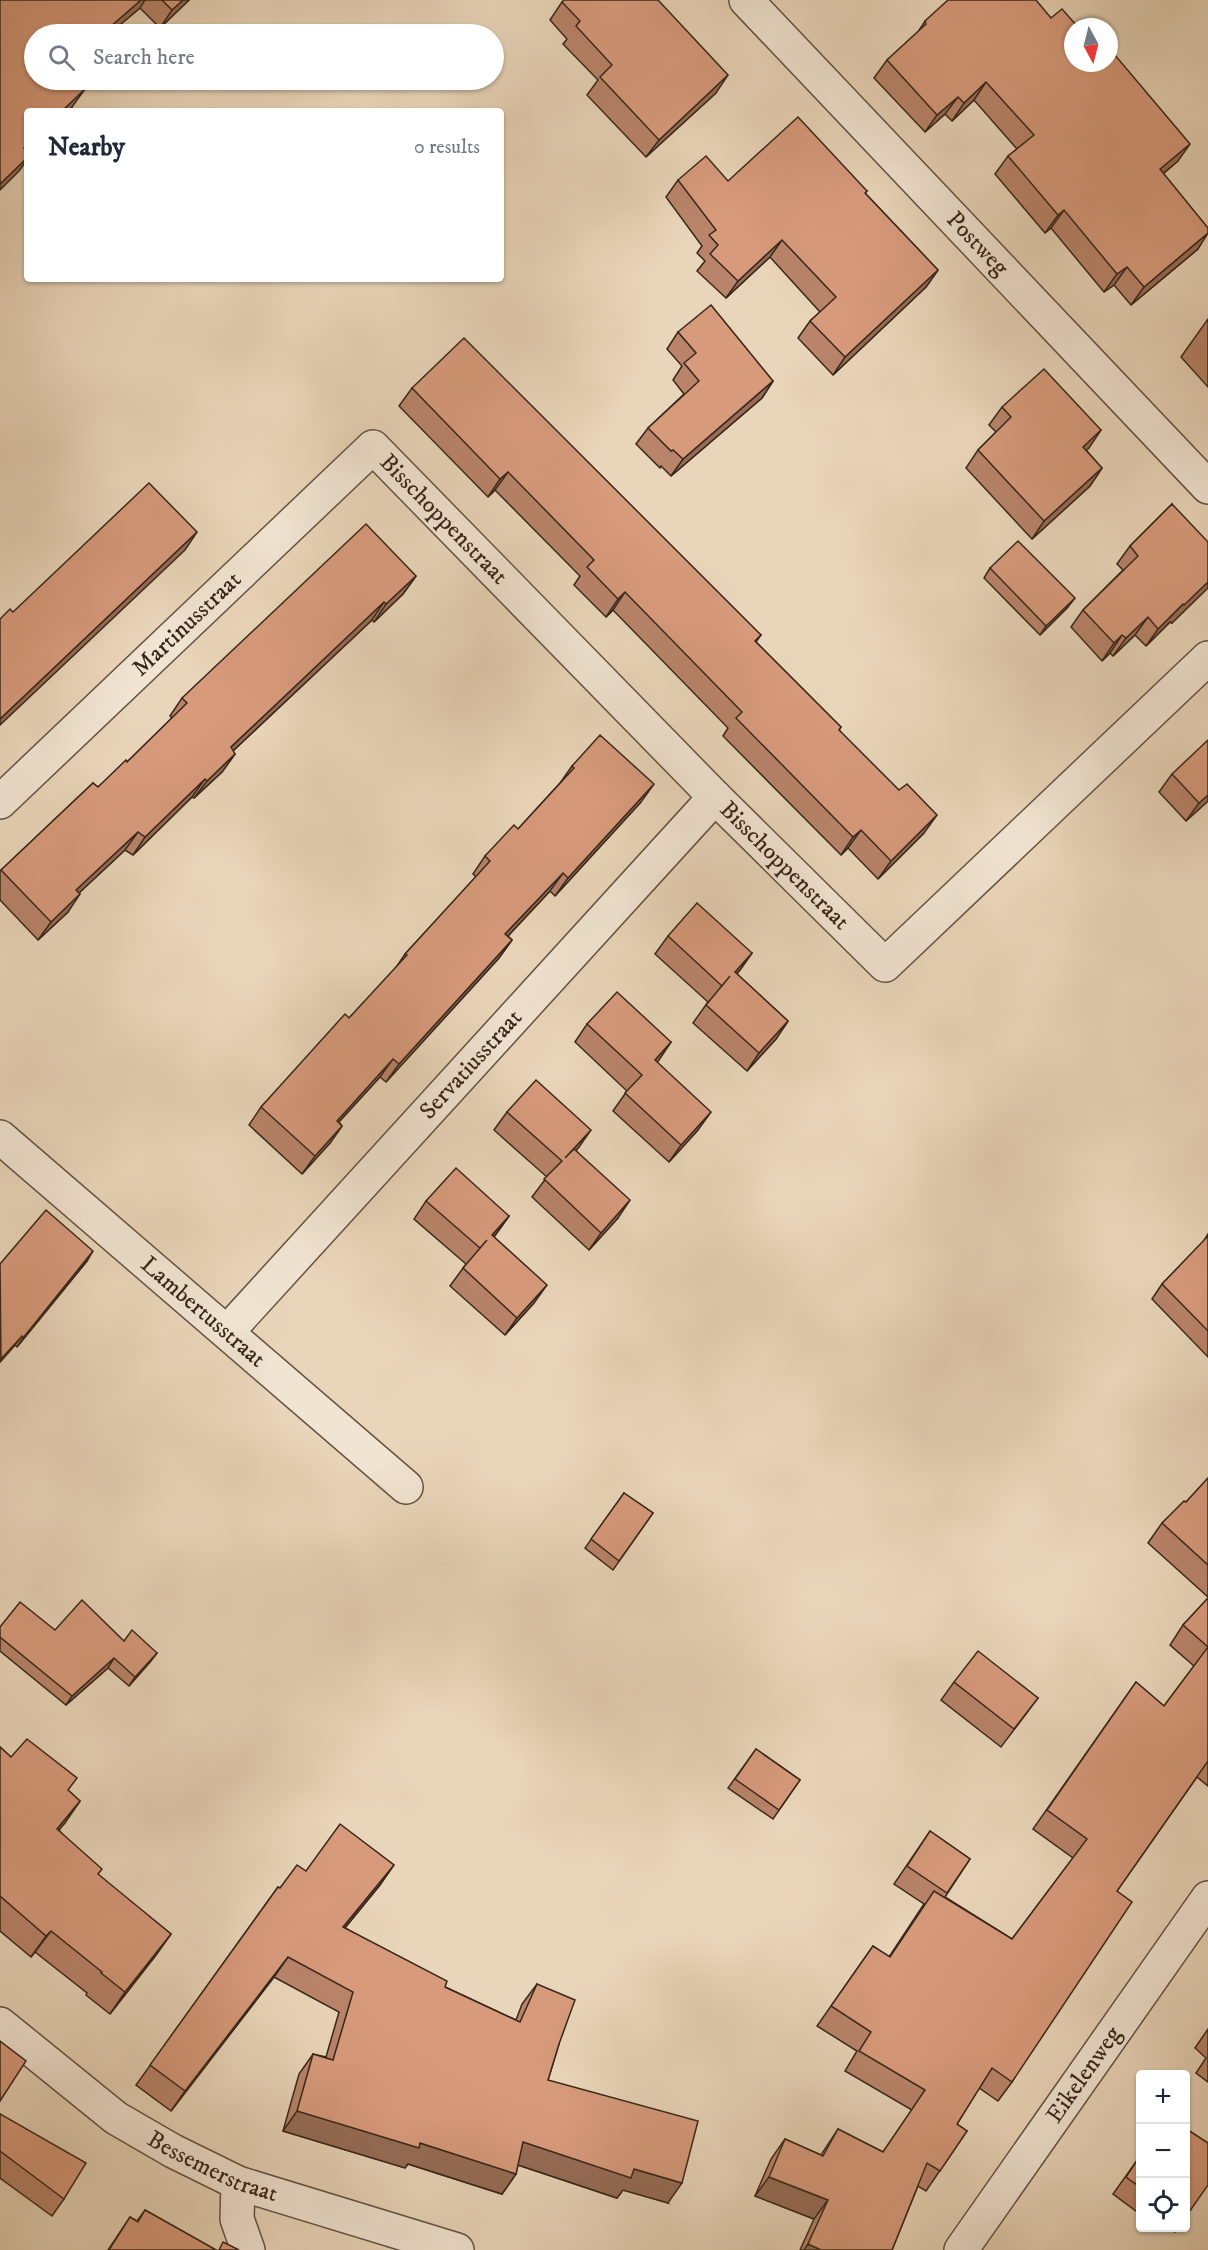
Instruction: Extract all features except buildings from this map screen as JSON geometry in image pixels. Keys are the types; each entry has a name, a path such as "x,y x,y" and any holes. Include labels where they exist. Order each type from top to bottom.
{"street":[{"name":"Postweg","path":"746,0 1208,488"},
{"name":"Bisschoppenstraat","path":"373,447 715,797 885,965 1208,658"},
{"name":"Martinusstraat","path":"0,802 373,447"},
{"name":"Servatiusstraat","path":"227,1332 715,797"},
{"name":"Lambertusstraat","path":"0,1137 406,1487"},
{"name":"Eikelenweg","path":"962,2250 1208,1898"},
{"name":"Bessemerstraat","path":"0,2024 116,2118 173,2151 238,2183 458,2250"},
{"path":"238,2183 237,2219 248,2250"}]}
